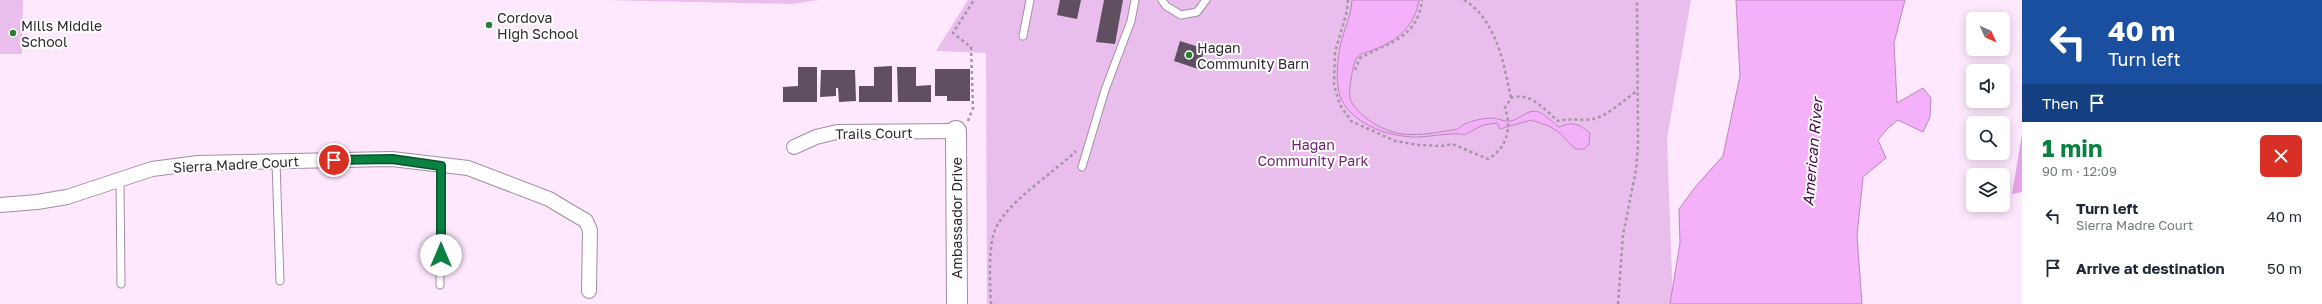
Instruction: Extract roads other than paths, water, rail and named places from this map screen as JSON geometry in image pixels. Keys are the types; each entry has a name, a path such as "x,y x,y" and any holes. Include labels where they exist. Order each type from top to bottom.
{"street":[{"name":"Trails Court","path":"794,147 816,137 837,132 956,131"},
{"name":"Ambassador Drive","path":"956,131 957,304"},
{"name":"Sierra Madre Court","path":"0,205 37,202 67,197 120,181 152,169 198,163 392,159 468,168 549,199 586,221 590,230 589,292"}],"lane":[{"path":"1023,36 1030,0"},
{"path":"1082,167 1105,90 1130,21 1135,0"},
{"path":"1162,0 1166,6 1180,15 1197,12 1206,0"},
{"path":"276,162 280,281"},
{"path":"440,285 441,166"},
{"path":"120,181 121,284"}],"water":[{"path":"1352,0 1419,0 1414,17 1398,37 1383,46 1360,55 1355,61 1350,88 1351,101 1356,109 1374,124 1396,133 1424,134 1458,129 1469,122 1488,118 1510,121 1535,111 1544,115 1559,127 1568,124 1576,124 1582,127 1590,133 1589,144 1584,149 1576,149 1560,133 1549,126 1531,120 1500,129 1497,123 1483,125 1464,135 1455,134 1418,137 1403,136 1381,131 1360,121 1345,105 1340,96 1337,81 1340,46 1350,14"},
{"name":"American River","path":"1736,0 1905,0 1894,43 1897,103 1923,88 1931,98 1930,117 1923,132 1898,120 1887,129 1878,140 1886,158 1863,177 1857,236 1862,304 1670,304 1680,243 1679,209 1696,186 1723,156 1740,76"}],"place":[{"name":"Cordova High School","path":"489,25"},
{"name":"Mills Middle School","path":"13,33"},
{"name":"Hagan Community Barn","path":"1189,55"}],"park label":[{"name":"Hagan Community Park","path":"1313,152"}]}
